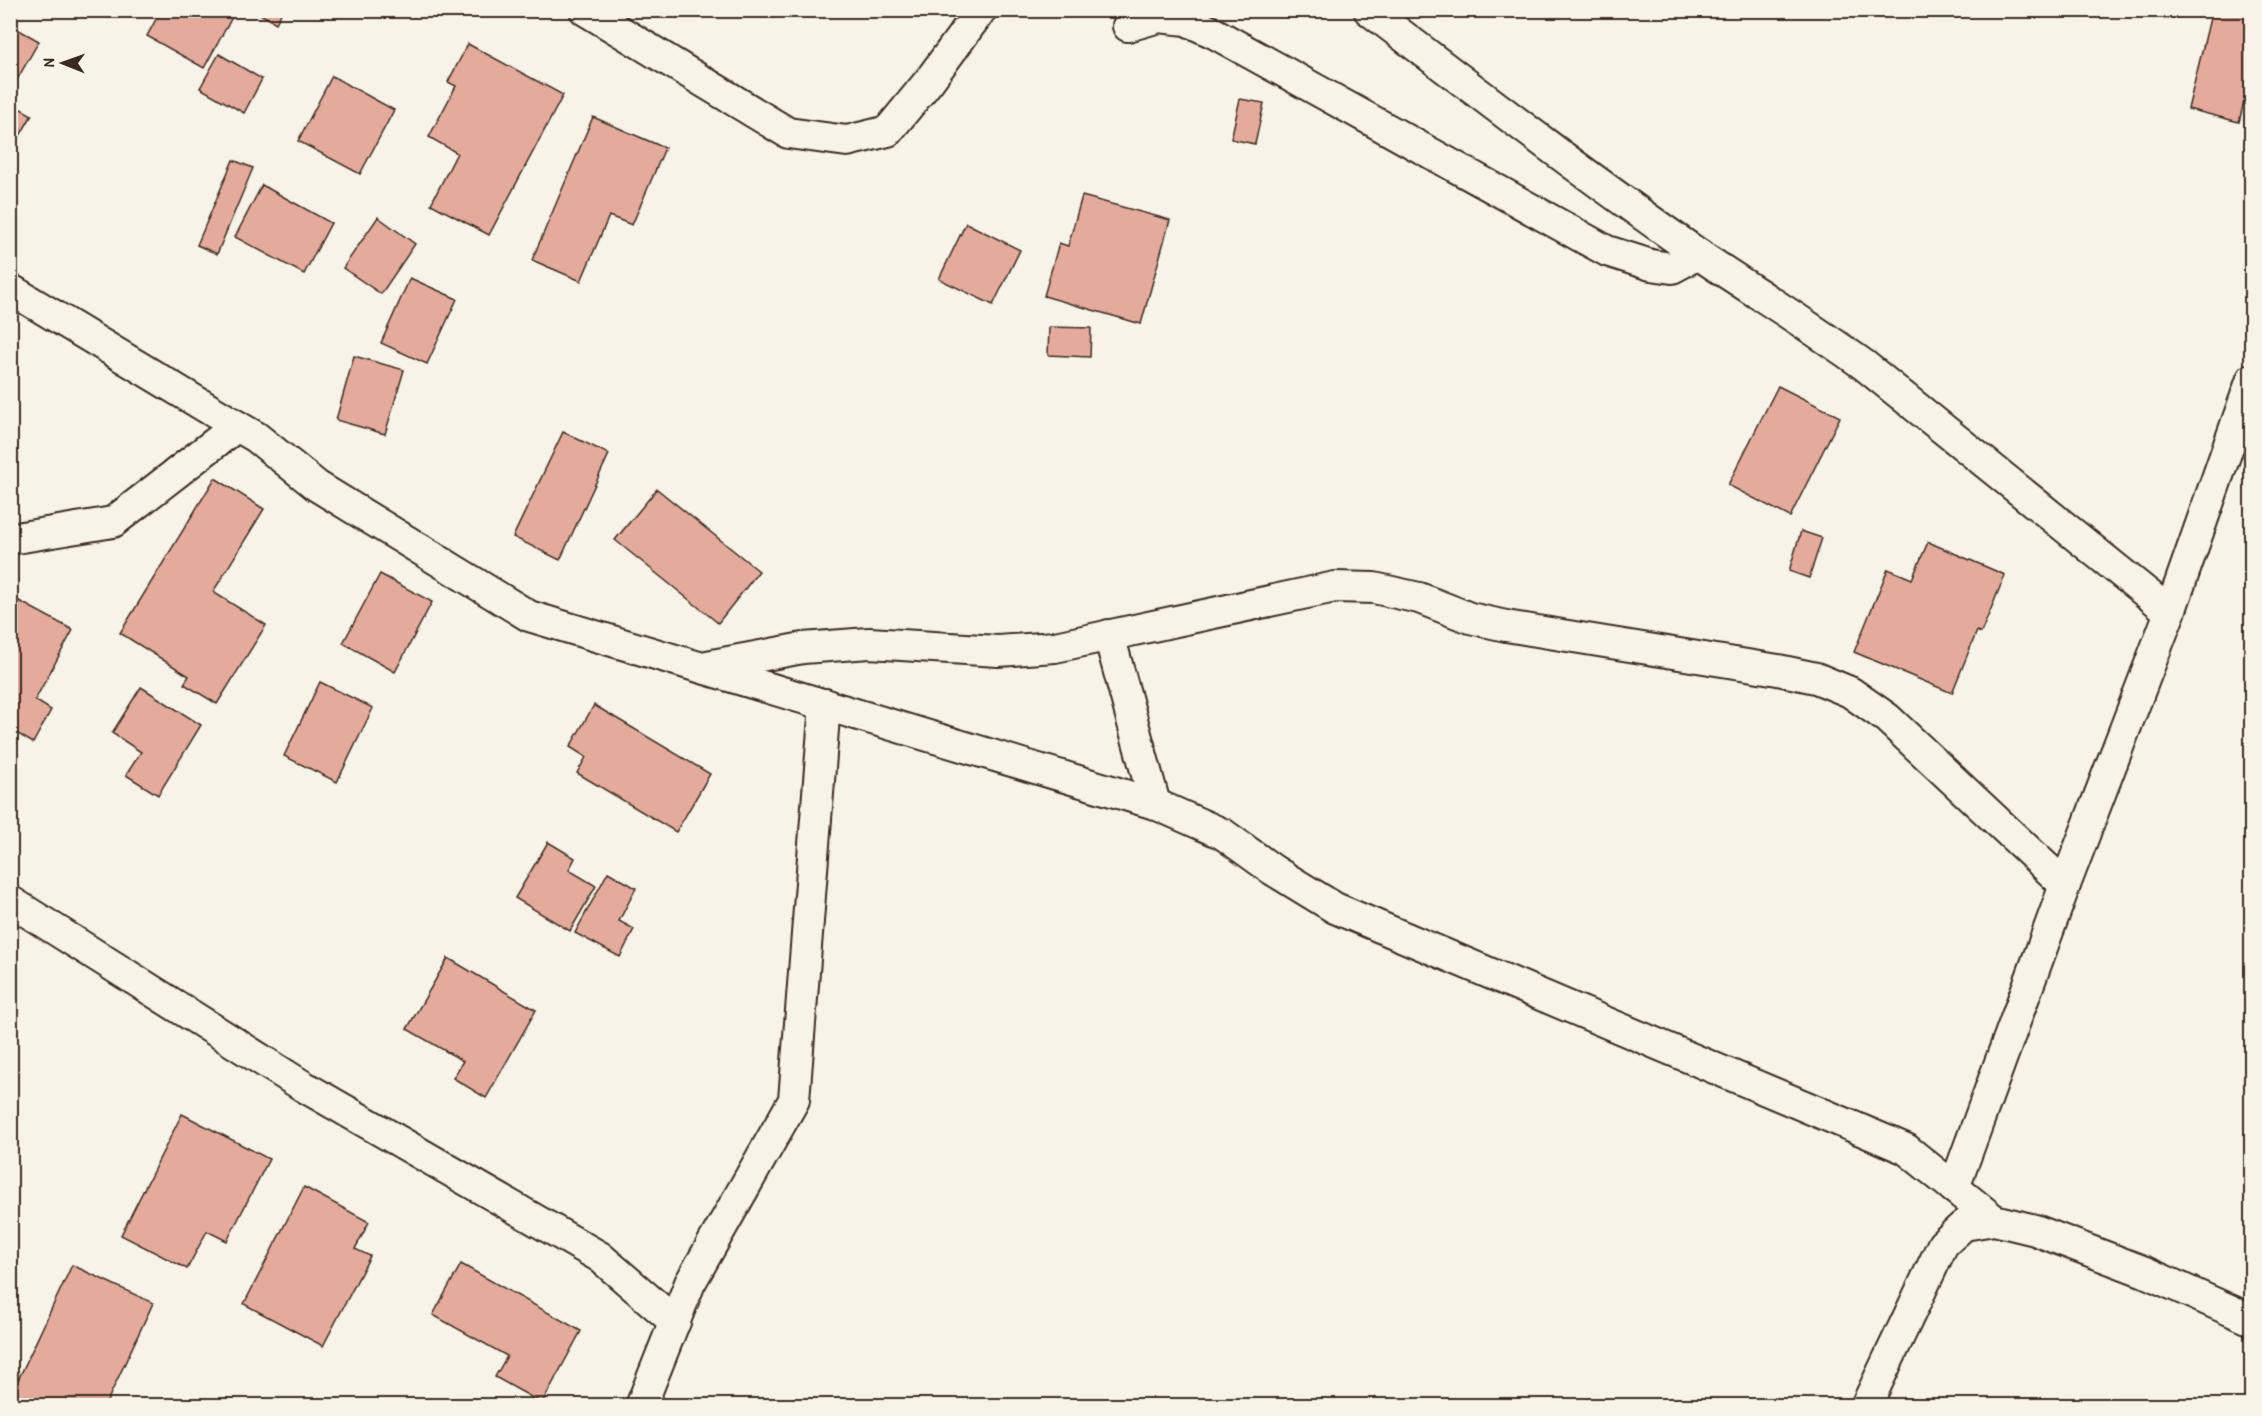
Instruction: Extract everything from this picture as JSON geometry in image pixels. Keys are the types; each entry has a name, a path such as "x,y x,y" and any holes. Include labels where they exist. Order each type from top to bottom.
{"street":[{"path":"585,10 788,133 848,141 888,131 929,81 981,10"},
{"path":"1369,10 1514,120 1698,254 1812,328 1864,365 2170,612"},
{"path":"1128,26 1159,17 1186,20 1214,33 1607,251 1651,265 1672,267 1698,254"},
{"path":"10,289 256,437 317,486 528,616 1155,804 1223,834 1273,870 1335,908 1906,1149 1994,1220"},
{"path":"1954,1188 2065,885 2170,612 2252,379"},
{"path":"10,539 113,522 237,426"},
{"path":"701,668 803,648 869,643 998,651 1055,647 1335,587 1374,588 1419,598 1470,618 1506,626 1767,668 1816,678 1850,692 1887,718 2065,885"},
{"path":"1109,635 1155,804"},
{"path":"641,1406 690,1283 794,1100 825,704"},
{"path":"10,901 303,1086 600,1257 675,1322"},
{"path":"1866,1406 1943,1244 1964,1225 1994,1220 2035,1230 2145,1272 2252,1320"}],"building":[{"path":"161,10 236,10 204,68 147,36"},
{"path":"253,10 283,10 276,23"},
{"path":"2212,10 2252,10 2252,70 2239,122 2188,109"},
{"path":"10,25 39,41 10,92"},
{"path":"468,44 563,95 489,235 431,204 457,153 429,137 456,86 448,82"},
{"path":"219,54 262,79 244,113 200,88"},
{"path":"332,76 394,110 360,174 298,141"},
{"path":"1240,99 1264,103 1255,144 1231,139"},
{"path":"10,103 32,115 10,153"},
{"path":"593,117 665,148 632,225 609,216 581,281 532,260"},
{"path":"233,160 253,168 217,254 197,245"},
{"path":"262,185 331,223 304,274 235,237"},
{"path":"1082,196 1170,220 1141,324 1044,296 1059,243 1068,246"},
{"path":"378,217 415,244 381,294 343,268"},
{"path":"966,223 1020,250 993,305 939,279"},
{"path":"410,278 457,299 427,364 381,343"},
{"path":"1049,327 1091,328 1090,357 1048,355"},
{"path":"354,356 404,370 385,434 336,420"},
{"path":"1778,386 1840,417 1790,517 1728,485"},
{"path":"563,432 609,454 560,560 513,537"},
{"path":"215,478 264,509 213,592 266,625 217,704 184,684 189,676 120,633"},
{"path":"657,489 759,571 718,623 615,540"},
{"path":"1801,531 1822,538 1809,578 1789,571"},
{"path":"1928,542 2005,575 1981,633 1977,631 1952,693 1854,652 1888,569 1912,579"},
{"path":"380,574 432,602 395,672 343,643"},
{"path":"10,596 73,630 35,700 51,710 33,743 15,732 10,741"},
{"path":"320,682 373,708 337,782 284,756"},
{"path":"141,687 201,725 158,795 126,775 141,752 112,733"},
{"path":"594,705 710,774 676,832 577,773 586,757 570,747"},
{"path":"548,842 575,858 569,870 596,886 570,931 515,898"},
{"path":"608,872 636,888 619,921 634,929 620,957 575,933"},
{"path":"448,958 536,1010 486,1098 453,1078 463,1061 407,1029"},
{"path":"182,1114 269,1159 227,1241 207,1231 187,1269 121,1235"},
{"path":"304,1187 369,1222 355,1249 370,1256 323,1346 244,1304"},
{"path":"461,1264 581,1331 542,1403 495,1377 507,1356 433,1315"},
{"path":"72,1265 153,1303 105,1406 39,1406 12,1393"}]}
